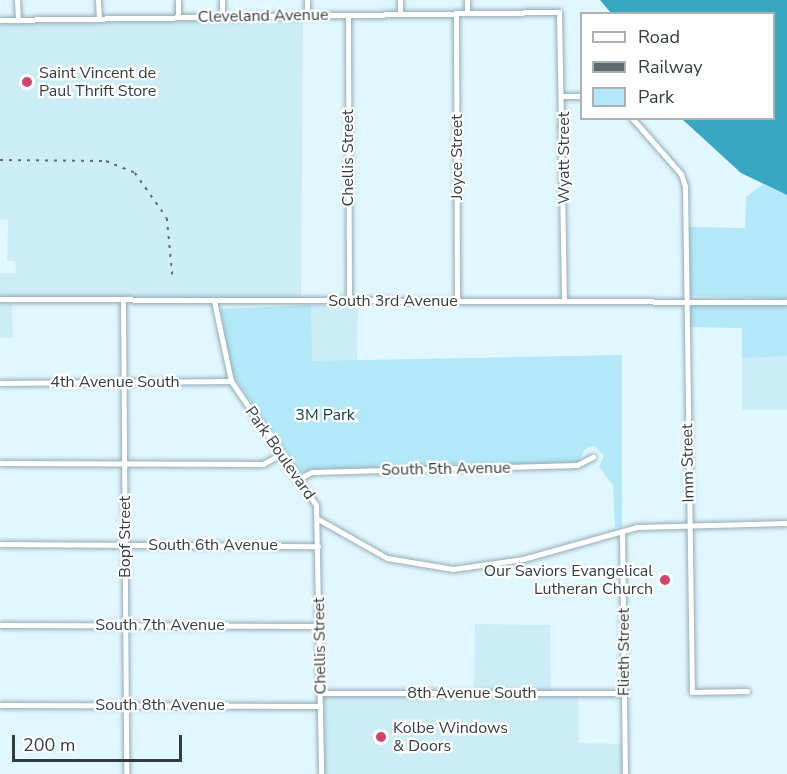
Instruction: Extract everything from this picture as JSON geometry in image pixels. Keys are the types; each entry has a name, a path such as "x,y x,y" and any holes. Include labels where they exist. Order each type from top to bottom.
{"street":[{"path":"17,0 18,19"},
{"path":"98,0 99,18"},
{"path":"178,0 178,17"},
{"path":"222,0 222,16"},
{"path":"307,0 307,15"},
{"path":"400,0 400,14"},
{"path":"467,0 467,12"},
{"name":"Cleveland Avenue","path":"0,20 467,12 562,14"},
{"name":"Joyce Street","path":"456,13 457,300"},
{"name":"Wyatt Street","path":"562,14 564,301"},
{"name":"Chellis Street","path":"348,15 349,301"},
{"path":"564,96 580,96"},
{"name":"Imm Street","path":"634,120 684,178 692,693 747,691"},
{"name":"South 3rd Avenue","path":"0,299 787,302"},
{"name":"Bopf Street","path":"123,300 126,774"},
{"name":"Park Boulevard","path":"214,301 231,381 298,479 318,519 387,558 453,568 523,559 622,531 689,524 787,523"},
{"name":"4th Avenue South","path":"0,383 231,381"},
{"path":"0,463 263,464 281,454"},
{"name":"South 5th Avenue","path":"298,479 312,472 577,465 593,457"},
{"name":"Chellis Street","path":"318,519 321,774"},
{"name":"Flieth Street","path":"622,531 625,774"},
{"name":"South 6th Avenue","path":"0,544 318,546"},
{"name":"South 7th Avenue","path":"0,625 319,626"},
{"name":"8th Avenue South","path":"320,693 624,693"},
{"name":"South 8th Avenue","path":"0,705 320,706"}],"shaded area":[{"path":"600,0 787,0 787,195 741,173 683,120 775,120 775,12 610,12"},
{"path":"303,20 301,298 12,297 13,338 0,338 0,273 16,273 15,261 7,261 8,220 0,219 0,24"},
{"path":"311,305 358,306 357,362 310,361"},
{"path":"742,356 787,356 787,410 742,410"},
{"path":"475,624 550,625 551,692 578,693 579,743 625,744 625,774 321,774 320,693 474,693"}],"green space":[{"path":"763,184 787,195 787,299 690,296 688,227 745,228 746,197"},
{"path":"686,301 787,302 787,356 742,358 742,328 687,327"},
{"name":"3M Park","path":"311,305 312,361 622,355 622,527 615,527 613,485 599,467 604,455 594,446 585,449 578,463 299,472 232,374 220,309"}],"railway":[{"path":"0,160 106,161 135,173 167,218 173,280"}],"place":[{"name":"Saint Vincent de Paul Thrift Store","path":"27,82"},
{"name":"Our Saviors Evangelical Lutheran Church","path":"665,580"},
{"name":"Kolbe Windows & Doors","path":"381,737"}]}
